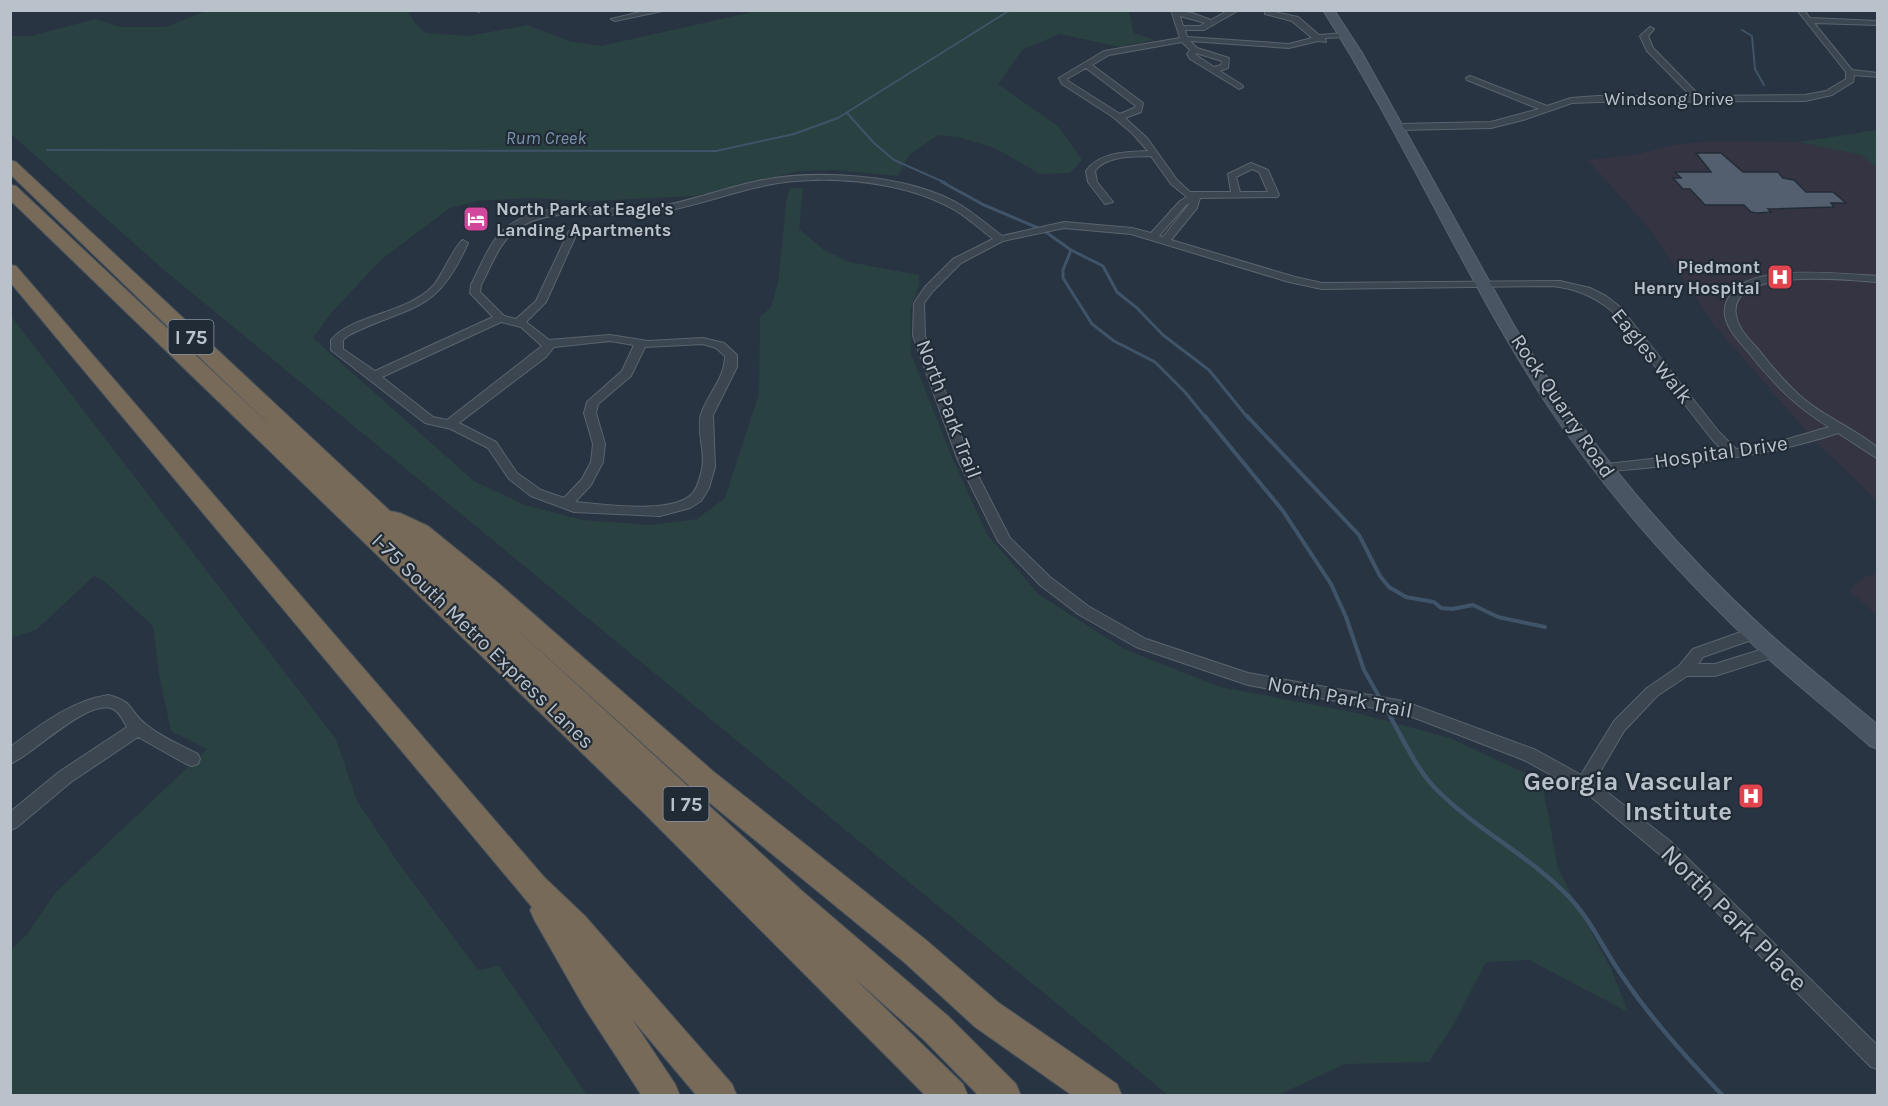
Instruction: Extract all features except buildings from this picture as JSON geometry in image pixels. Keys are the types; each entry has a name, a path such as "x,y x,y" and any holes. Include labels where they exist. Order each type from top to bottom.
{"highway":[{"name":"I 75","path":"10,165 371,509 790,901 936,1028 1004,1095"},
{"name":"I-75 South Metro Express Lanes","path":"10,190 655,805 951,1095"},
{"path":"10,270 533,887 574,927 720,1095"},
{"path":"371,509 420,532 595,682 704,781 915,951 987,1015 1067,1072 1105,1095"},
{"path":"533,887 596,995 663,1095"}],"street":[{"path":"1179,28 1199,28 1236,10"},
{"name":"Rock Quarry Road","path":"1328,10 1398,127 1532,368 1602,468 1688,565 1755,633 1878,739"},
{"path":"1800,10 1850,72 1878,75"},
{"path":"615,19 661,11"},
{"path":"1212,23 1192,15 1175,12 1184,40 1194,50 1226,60 1225,66 1214,70"},
{"path":"1268,12 1298,20 1318,39"},
{"path":"1808,20 1878,23"},
{"path":"1650,29 1644,36 1650,49 1698,99"},
{"path":"1236,195 1231,176 1251,166 1263,170 1274,195 1236,195 1196,195 1182,191 1143,139 1118,117 1063,79 1066,75 1111,52 1184,40 1217,40 1251,45 1264,50 1292,50 1318,39 1346,38"},
{"path":"1194,50 1191,56 1239,87"},
{"path":"1086,64 1140,105 1138,110 1118,117"},
{"name":"Windsong Drive","path":"1398,127 1491,125 1520,118 1571,100 1825,96 1840,90 1851,80 1850,72"},
{"path":"1470,78 1546,109"},
{"path":"1108,202 1090,178 1090,172 1094,166 1110,158 1153,153"},
{"path":"463,243 449,276 429,297 346,332 338,338 336,347 339,353 374,376 429,420 450,424 492,445 519,481 530,490 565,505 609,509 670,510 691,501 703,488 709,466 707,415 731,367 731,355 725,347 711,342 641,344 610,338 550,344 540,340 529,327 500,318 478,297 475,289 501,239 518,225 544,213 649,211 758,184 808,177 841,177 894,184 937,198 957,207 1000,239"},
{"path":"1158,240 1194,206 1196,195"},
{"name":"North Park Trail","path":"1484,284 1322,286 1293,280 1111,228 1064,225 1000,239 957,261 929,289 919,303 919,336 963,458 1005,541 1045,581 1083,610 1141,643 1248,679 1312,692 1403,706 1530,755 1584,784"},
{"path":"518,323 542,302 572,233"},
{"name":"Hospital Drive","path":"1878,279 1761,281 1742,289 1731,302 1730,312 1733,322 1769,371 1791,395 1837,429 1878,455"},
{"name":"Eagles Walk","path":"1484,284 1557,284 1579,287 1602,297 1624,317 1715,435 1732,452"},
{"path":"374,376 500,318"},
{"path":"450,424 542,354 550,344"},
{"path":"565,505 587,482 597,462 598,444 590,417 593,402 627,373 641,344"},
{"name":"Hospital Drive","path":"1602,468 1795,443 1837,429"},
{"path":"1584,784 1619,726 1652,692 1684,670 1698,653 1755,633"},
{"path":"1684,670 1715,670 1776,651"},
{"path":"10,757 62,720 96,702 109,701 118,704 138,728 192,759"},
{"path":"10,823 64,777 138,728"},
{"name":"North Park Place","path":"1584,784 1596,791 1664,848 1878,1060"}],"shaded area":[{"name":"Piedmont Henry Hospital","path":"1712,141 1798,142 1861,155 1877,168 1877,501 1814,440 1715,326 1649,229 1588,160 1639,154 1672,145"},
{"path":"1878,574 1877,616 1849,590 1866,576"}],"green space":[{"path":"407,10 415,23 426,33 468,36 528,25 568,41 601,46 757,11 1129,11 1134,33 1155,40 1119,47 1060,34 1023,49 998,84 1059,127 1082,160 1070,173 1040,174 995,148 958,137 938,135 909,155 898,176 835,170 800,171 695,196 591,201 527,198 477,201 450,208 382,259 331,313 313,338 474,481 525,505 583,520 650,525 697,519 725,498 759,393 760,317 771,307 778,283 787,196 791,188 803,188 799,229 824,250 849,262 919,275 919,285 910,310 911,354 953,460 987,534 1038,594 1124,649 1220,687 1357,713 1450,738 1542,781 1558,869 1612,971 1628,1012 1529,960 1486,962 1454,1024 1429,1062 1345,1064 1278,1095 1168,1095 164,270 11,134 11,36 31,36 95,19 121,27 166,27 206,11"},
{"path":"1877,130 1877,168 1861,155 1798,142"},
{"path":"11,316 336,739 357,801 399,864 478,970 499,966 587,1095 11,1095 11,950 28,933 55,893 207,749 171,731 159,674 153,626 103,580 94,576 36,630 13,637 11,643"}],"waterway":[{"name":"Rum Creek","path":"47,150 716,151 794,134 838,118 1010,10"},
{"path":"1742,30 1752,36 1755,69 1764,85"},
{"path":"847,113 874,143 894,160 946,183"},
{"path":"942,182 984,205 1043,230 1071,250"},
{"path":"1071,250 1103,266 1117,292 1137,308 1163,335 1209,370 1248,418"},
{"path":"1071,250 1063,270 1063,278 1092,324 1114,341 1155,362 1185,392 1206,418"},
{"path":"1205,416 1283,511 1331,584 1346,617 1364,670 1381,700"},
{"path":"1247,416 1359,535 1380,576 1389,587 1406,597 1434,602 1441,608 1452,609 1473,605 1498,617 1545,627"},
{"path":"1385,707 1392,719"},
{"path":"1391,718 1416,763 1435,788 1467,816 1537,868 1577,906 1616,967 1658,1024 1723,1096"}],"place":[{"name":"North Park at Eagle's Landing Apartments","path":"476,219"},
{"name":"Piedmont Henry Hospital","path":"1780,277"},
{"name":"Georgia Vascular Institute","path":"1751,796"}]}
